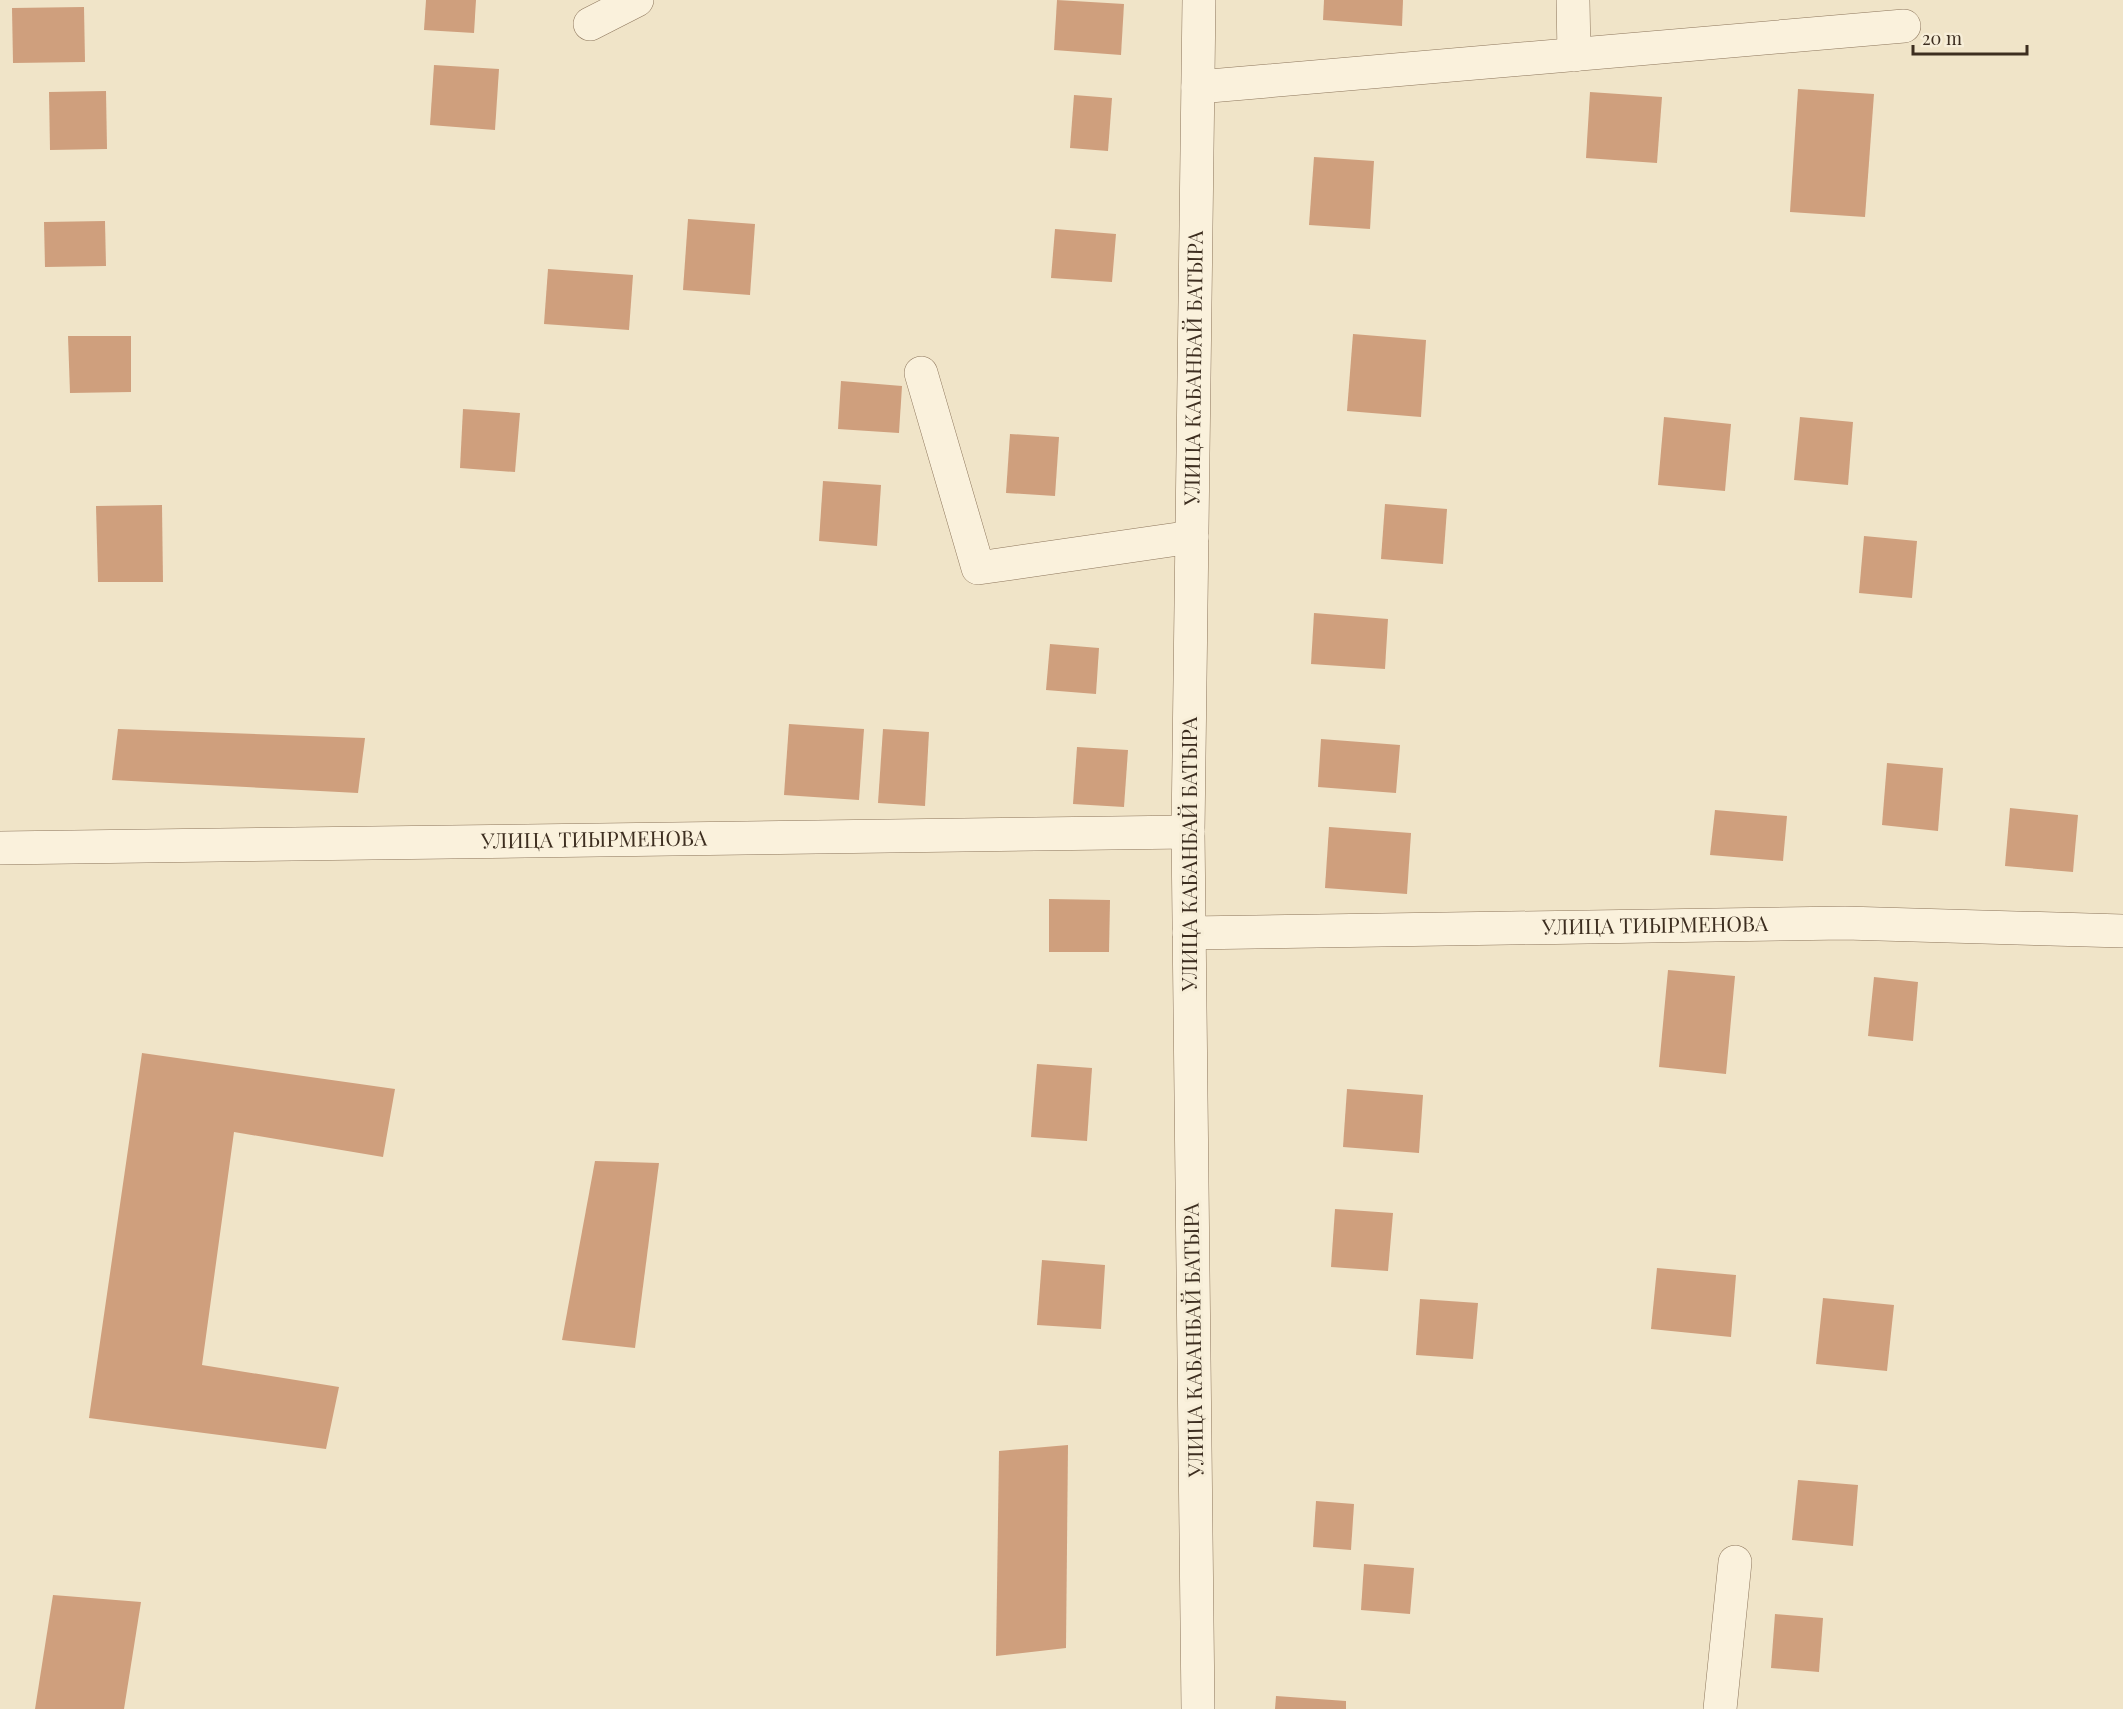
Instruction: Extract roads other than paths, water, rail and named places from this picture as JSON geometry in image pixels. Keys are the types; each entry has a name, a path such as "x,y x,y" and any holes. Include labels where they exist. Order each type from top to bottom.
{"street":[{"path":"590,24 637,0"},
{"name":"УЛИЦА КАБАНБАЙ БАТЫРА","path":"1198,1709 1188,832 1199,0"},
{"path":"1573,0 1574,55"},
{"path":"1198,87 1904,27"},
{"path":"921,373 978,568 1192,537"},
{"name":"УЛИЦА ТИЫРМЕНОВА","path":"0,848 1188,832"},
{"name":"УЛИЦА ТИЫРМЕНОВА","path":"1189,933 1845,924 2123,931"},
{"path":"1720,1709 1735,1562"}]}
